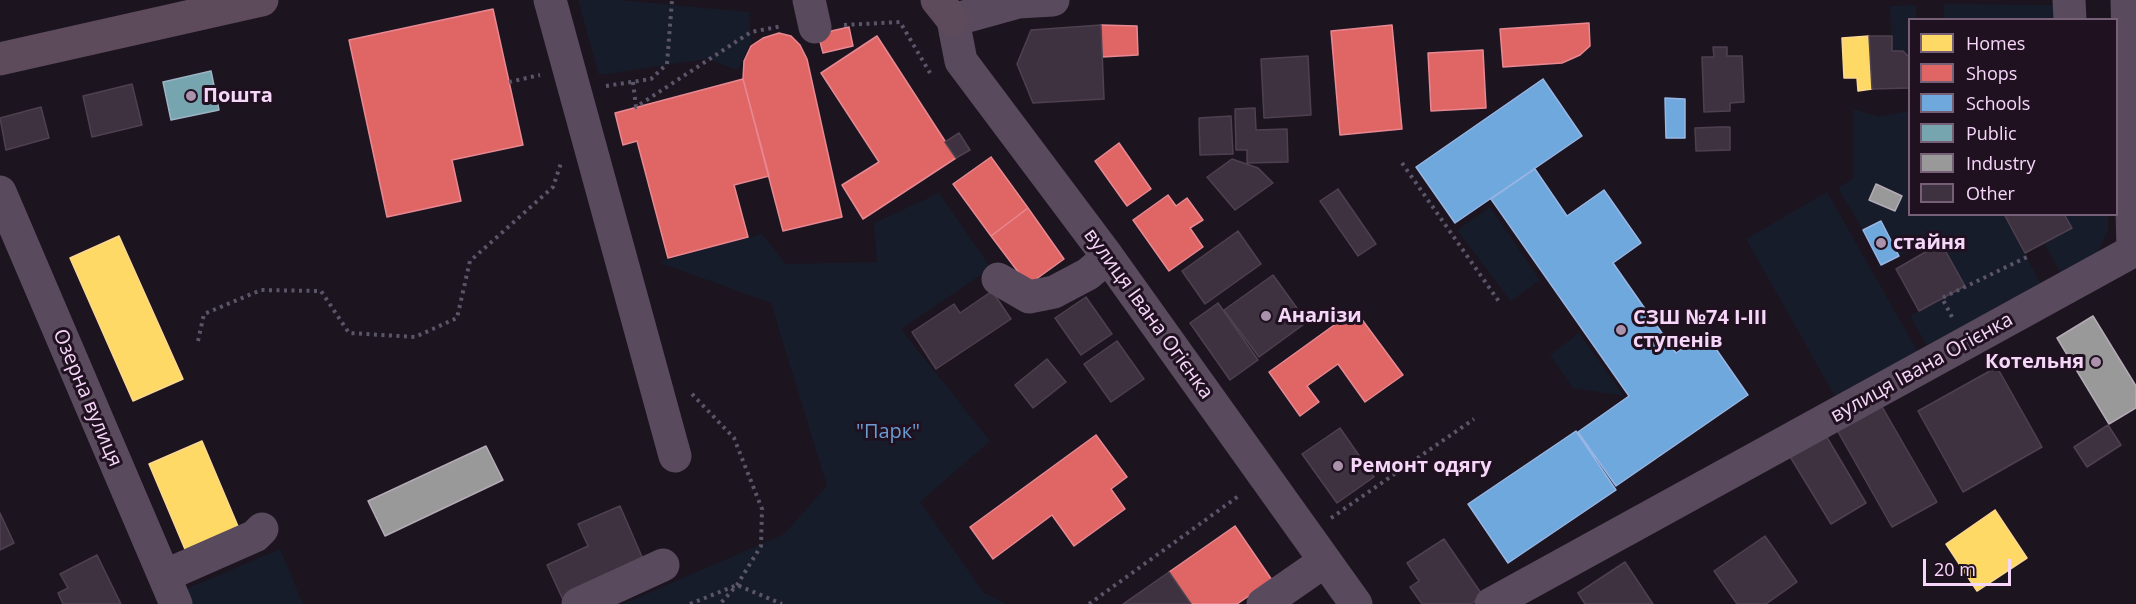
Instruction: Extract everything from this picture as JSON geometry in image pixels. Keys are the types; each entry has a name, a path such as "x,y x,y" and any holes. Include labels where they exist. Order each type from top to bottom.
{"main road":[{"path":"0,58 262,0"}],"street":[{"path":"550,0 675,456"},
{"path":"945,10 1053,0"},
{"path":"2069,0 2070,18"},
{"name":"вулиця Івана Огієнка","path":"1491,604 2135,253 2127,0"},
{"name":"вулиця Івана Огієнка","path":"945,10 961,61 1108,257 1356,604"},
{"name":"Озерна вулиця","path":"0,192 170,590"},
{"path":"998,279 1029,297 1046,294 1088,274 1108,257"},
{"path":"170,590 255,536 262,529"},
{"path":"1263,604 1325,561"},
{"path":"578,604 663,565"}],"path":[{"path":"509,82 568,69 603,87 651,78 667,64 672,0"},
{"path":"633,82 636,107 751,32 787,25 812,13 900,22 935,80"},
{"path":"198,341 204,314 261,290 321,291 349,333 415,338 457,318 470,261 553,187 564,153"},
{"path":"1402,163 1500,303"},
{"path":"1942,298 2027,257"},
{"path":"690,392 734,438 762,509 761,546 737,585 720,604"},
{"path":"1323,524 1474,419"},
{"path":"1089,604 1265,477"},
{"path":"690,604 737,585 782,604"}],"green space":[{"path":"578,0 618,0 749,12 751,41 738,70 707,59 599,75"},
{"path":"1944,4 2059,5 2058,18 1944,18"},
{"path":"1916,5 1916,18 1908,18 1908,57 1903,51 1892,51 1890,6"},
{"path":"1853,109 1879,117 1908,111 1908,216 2005,216 2043,288 1928,348 1910,316 1977,281 1965,286 1938,236 1899,256 1882,221 1863,230 1838,188 1853,179"},
{"path":"1827,192 1918,352 1836,398 1746,239"},
{"name":"\"Парк\"","path":"939,193 991,268 901,329 990,441 920,502 984,593 1007,604 623,604 784,534 827,486 771,303 658,262 762,234 786,264 877,262 874,223"},
{"path":"1490,207 1540,280 1511,301 1457,230"},
{"path":"2065,216 2108,216 2108,230 2098,253 2063,277 2044,243 2072,228"},
{"path":"1579,333 1624,396 1573,388 1550,355"},
{"path":"280,549 303,604 176,604 172,595"}],"building: Homes":[{"path":"1869,36 1872,89 1858,91 1857,78 1844,78 1842,38"},
{"path":"119,236 183,379 133,401 70,258"},
{"path":"202,441 240,531 187,554 149,464"},
{"path":"1995,510 2027,558 1977,591 1946,544"}],"building: Shops":[{"path":"493,9 523,145 452,160 461,201 387,217 349,40"},
{"path":"1589,23 1590,46 1580,55 1562,63 1503,67 1500,29"},
{"path":"1101,25 1137,26 1138,55 1102,57"},
{"path":"1392,25 1402,129 1340,135 1331,31"},
{"path":"849,27 853,46 823,53 818,34"},
{"path":"779,33 791,36 800,45 807,59 842,217 783,231 743,79 744,61 751,46 763,38"},
{"path":"877,36 956,158 863,219 842,185 879,162 821,73"},
{"path":"1483,50 1486,108 1431,111 1428,53"},
{"path":"743,79 769,176 734,185 748,237 668,258 637,141 623,145 615,113"},
{"path":"1119,143 1151,189 1127,206 1095,161"},
{"path":"991,157 1028,208 991,236 953,184"},
{"path":"1168,195 1176,206 1187,198 1203,220 1190,228 1203,247 1169,271 1133,220"},
{"path":"1028,208 1064,259 1028,285 991,236"},
{"path":"1355,310 1403,375 1365,402 1338,364 1307,386 1319,402 1300,416 1269,372"},
{"path":"1096,435 1127,477 1111,489 1125,509 1074,546 1052,515 993,559 970,527"},
{"path":"1235,526 1272,580 1237,604 1191,604 1169,572"}],"building: Schools":[{"path":"1543,79 1582,136 1455,223 1416,167"},
{"path":"1665,98 1685,99 1685,138 1666,138"},
{"name":"СЗШ №74 І-ІІІ ступенів","path":"1535,169 1567,216 1604,190 1641,243 1613,263 1676,353 1705,333 1748,395 1616,486 1578,432 1629,396 1491,199"},
{"name":"стайня","path":"1881,221 1899,256 1881,265 1863,230"},
{"path":"1576,431 1616,490 1508,563 1468,504"}],"building: Public":[{"name":"Пошта","path":"211,71 219,110 171,120 163,82"}],"building: Industry":[{"path":"1876,184 1902,196 1895,211 1869,200"},
{"name":"Котельня","path":"2093,316 2136,386 2136,408 2109,424 2057,338"},
{"path":"486,446 503,480 385,536 368,501"}],"building: Other":[{"path":"1101,25 1104,99 1033,103 1017,64 1031,30"},
{"path":"1869,36 1892,36 1892,51 1903,51 1908,56 1908,88 1872,89"},
{"path":"1713,47 1727,47 1727,56 1742,56 1744,102 1730,103 1730,111 1704,112 1702,57 1714,57"},
{"path":"1308,56 1311,115 1264,118 1261,59"},
{"path":"132,84 142,125 92,137 83,96"},
{"path":"41,107 49,138 6,150 0,118"},
{"path":"1255,108 1256,130 1287,129 1288,162 1247,163 1247,150 1236,150 1235,109"},
{"path":"1231,116 1233,154 1200,155 1199,118"},
{"path":"1730,127 1730,150 1696,151 1695,128"},
{"path":"959,133 970,150 956,158 945,142"},
{"path":"1232,159 1258,168 1273,183 1235,210 1207,177"},
{"path":"1338,189 1376,244 1358,256 1320,201"},
{"path":"2005,216 2065,216 2072,228 2025,253"},
{"path":"1238,231 1261,264 1205,304 1182,271"},
{"path":"1941,243 1965,286 1919,311 1896,269"},
{"name":"Аналізи","path":"1273,275 1307,322 1259,357 1224,310"},
{"path":"992,291 1011,319 936,369 912,332 954,304 960,313"},
{"path":"1086,297 1112,334 1081,355 1055,318"},
{"path":"1218,303 1258,360 1230,380 1190,323"},
{"path":"1117,341 1144,379 1111,402 1084,364"},
{"path":"1047,359 1066,382 1033,408 1015,385"},
{"path":"1997,367 2042,447 1963,492 1918,411"},
{"path":"1877,398 1937,502 1892,527 1833,423"},
{"path":"2108,425 2121,445 2087,467 2074,447"},
{"name":"Ремонт одягу","path":"1340,428 1374,477 1337,503 1302,454"},
{"path":"1825,434 1866,503 1831,524 1789,455"},
{"path":"620,506 646,566 564,602 547,565 588,546 578,524"},
{"path":"0,513 14,543 0,550"},
{"path":"1765,536 1797,582 1766,604 1737,604 1714,571"},
{"path":"1444,539 1483,596 1471,604 1422,604 1410,587 1419,581 1407,563"},
{"path":"97,555 121,604 63,604 58,593 68,588 60,574"},
{"path":"1625,562 1653,604 1585,604 1578,593"},
{"path":"1169,572 1191,604 1123,604"}],"place":[{"name":"Пошта","path":"191,96"},
{"name":"стайня","path":"1881,243"},
{"name":"Аналізи","path":"1266,316"},
{"name":"СЗШ №74 І-ІІІ ступенів","path":"1621,330"},
{"name":"Котельня","path":"2096,362"},
{"name":"Ремонт одягу","path":"1338,466"}]}
